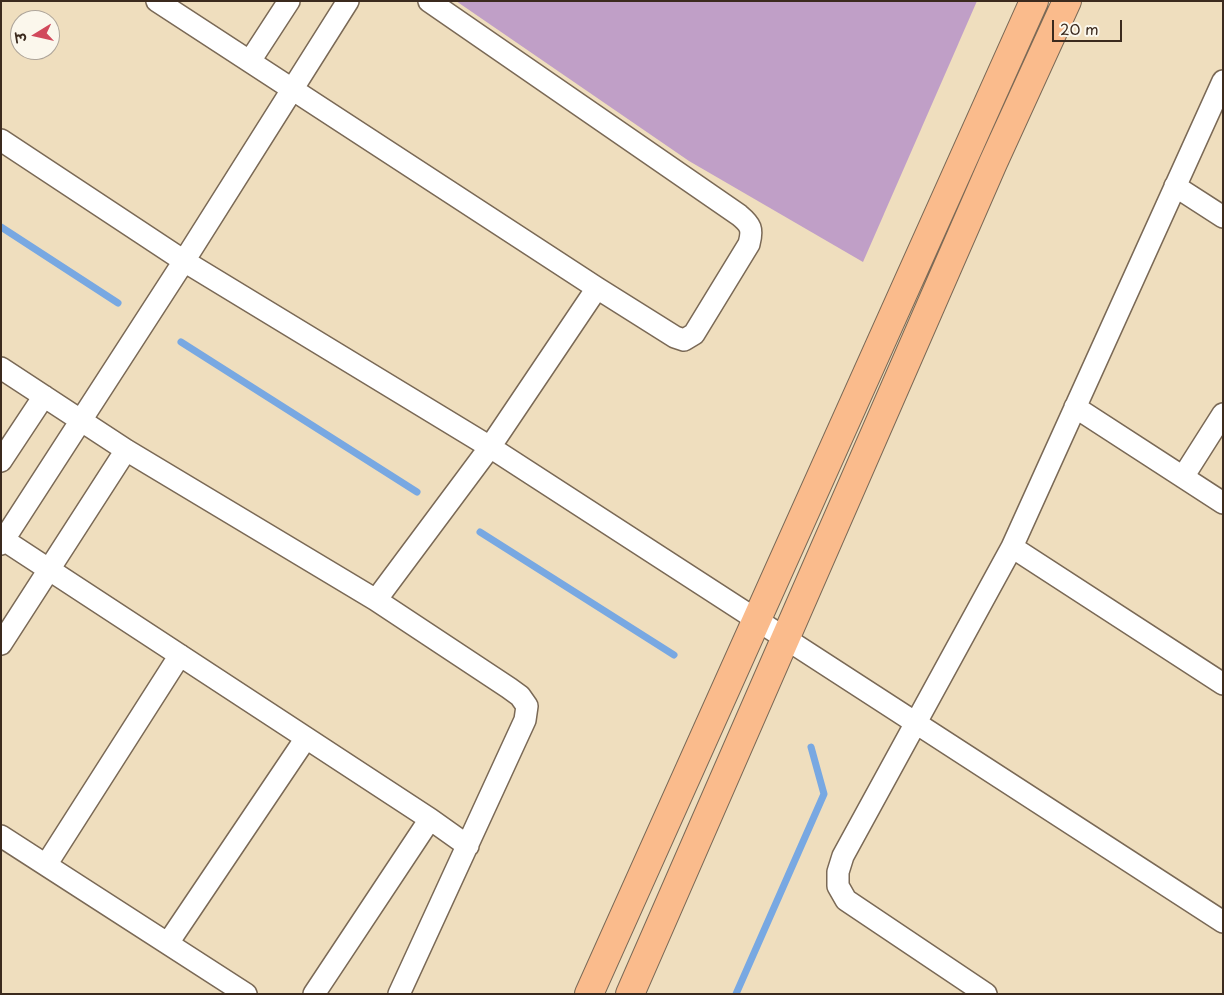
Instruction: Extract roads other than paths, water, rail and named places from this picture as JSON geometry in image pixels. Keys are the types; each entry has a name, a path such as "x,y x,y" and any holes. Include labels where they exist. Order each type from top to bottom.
{"highway":[{"path":"589,994 1034,1"},
{"path":"630,994 1066,1"}],"street":[{"path":"157,1 675,337 684,340 694,334 749,244 752,232 748,222 429,1"},
{"path":"250,62 289,1"},
{"path":"348,1 184,261 2,541 180,655 468,846"},
{"path":"986,994 846,900 838,886 838,872 843,856 1012,547 1223,80"},
{"path":"1,140 184,261 490,447 1223,922"},
{"path":"1175,186 1223,217"},
{"path":"376,600 490,447 597,288"},
{"path":"1,368 126,450 376,600 509,688 520,696 527,706 525,720 399,994"},
{"path":"1,461 44,396"},
{"path":"1075,407 1223,503"},
{"path":"1183,477 1223,414"},
{"path":"1,644 126,450"},
{"path":"1012,547 1223,684"},
{"path":"46,865 180,655"},
{"path":"168,943 306,738"},
{"path":"314,994 430,819"},
{"path":"1,836 246,994"}],"waterway":[{"path":"1,227 118,303"},
{"path":"181,342 417,492"},
{"path":"480,532 674,655"},
{"path":"736,994 824,794 811,747"}]}
